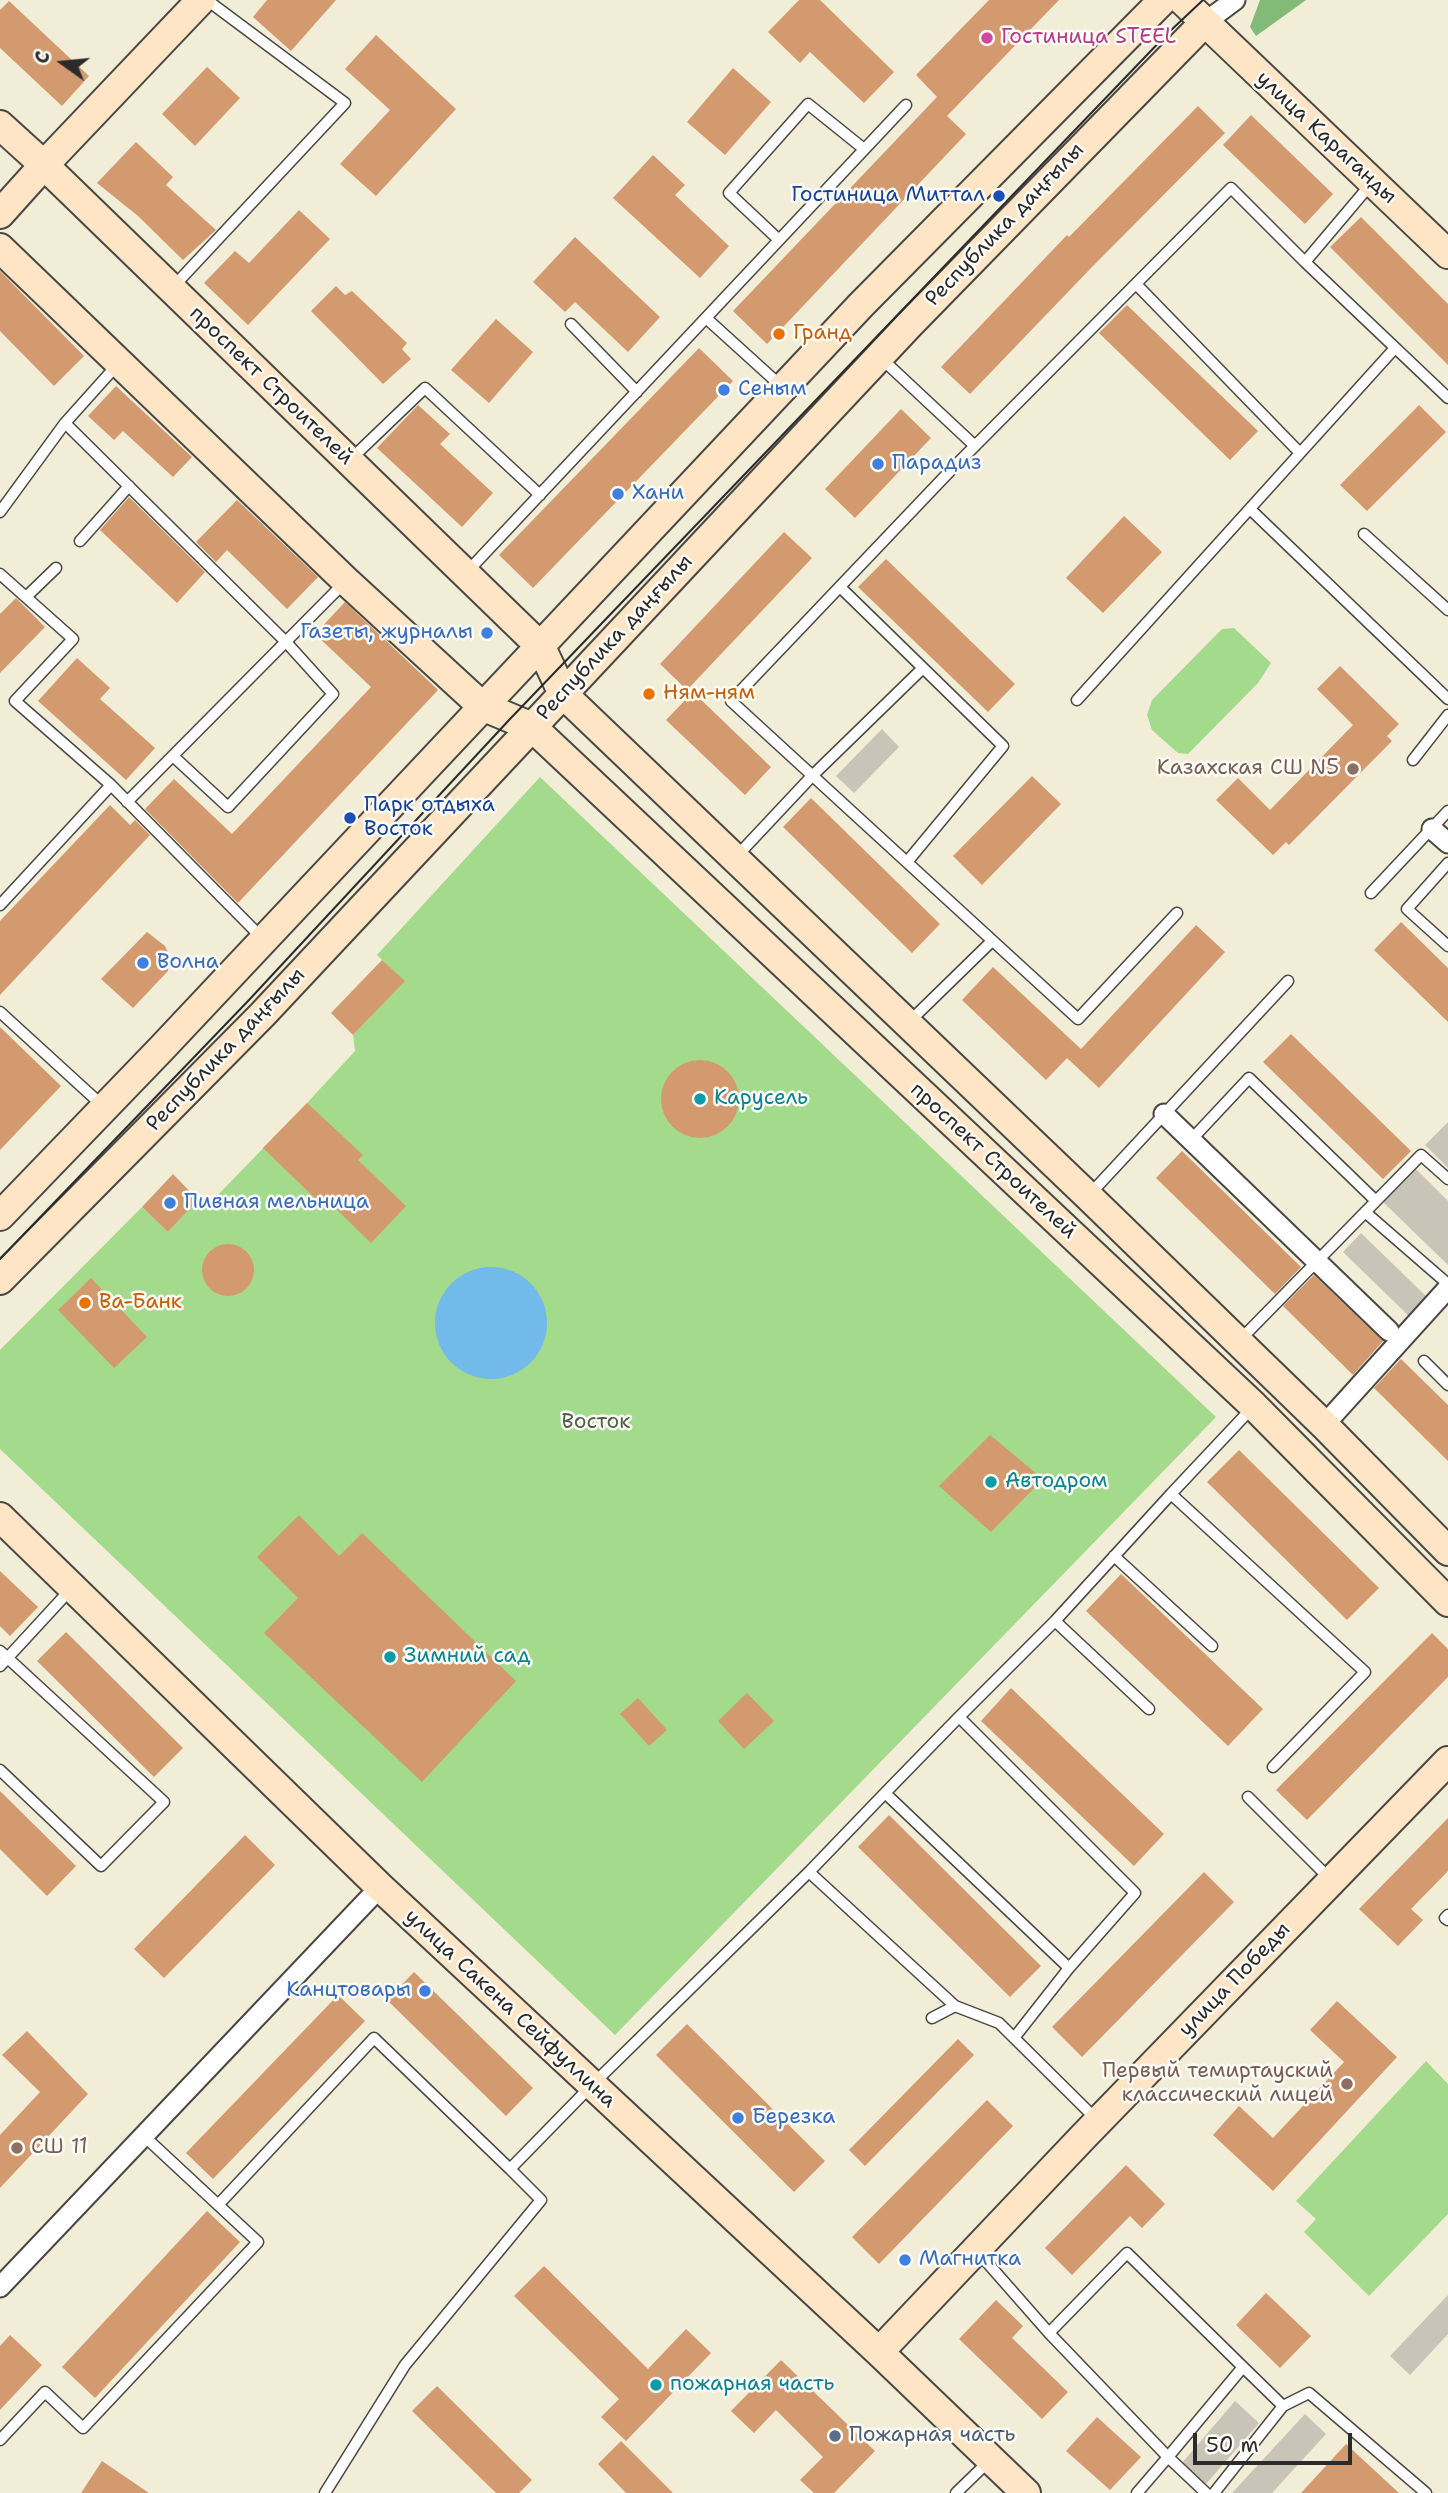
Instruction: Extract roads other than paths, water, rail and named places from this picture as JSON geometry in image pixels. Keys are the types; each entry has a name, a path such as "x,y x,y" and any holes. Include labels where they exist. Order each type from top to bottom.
{"street":[{"path":"0,214 201,0"},
{"path":"0,1216 482,706 541,647 783,388 1021,141 1163,0"},
{"name":"улица Караганды","path":"1182,0 1203,23 1448,254"},
{"name":"Республика даңғылы","path":"0,1280 262,1015 1051,176 1203,23 1235,0"},
{"name":"проспект Строителей","path":"0,125 541,647"},
{"path":"0,248 346,581 482,706 532,727"},
{"path":"541,647 563,694"},
{"name":"проспект Строителей","path":"563,694 1088,1196 1324,1425 1448,1551"},
{"name":"проспект Строителей","path":"532,727 1254,1406 1448,1602"},
{"path":"1432,829 1448,843"},
{"path":"1164,1114 1389,1331"},
{"path":"1324,1425 1448,1286"},
{"name":"улица Сакена Сейфуллина","path":"0,1517 380,1887 879,2352 1026,2493"},
{"name":"улица Победы","path":"879,2352 1448,1760"},
{"path":"0,2287 380,1887"}],"lane":[{"path":"171,289 345,103 207,0"},
{"path":"779,240 729,193 808,104 864,149"},
{"path":"466,574 906,105"},
{"path":"1305,262 1372,182"},
{"path":"1177,913 1078,1019 730,701 975,446 1231,188 1448,398"},
{"path":"1136,284 1300,453"},
{"path":"706,318 783,388"},
{"path":"571,324 636,392"},
{"path":"1077,700 1395,348"},
{"path":"879,356 975,446"},
{"path":"0,512 65,423 120,362"},
{"path":"349,461 425,388 540,495"},
{"path":"65,423 286,642 333,694 228,807 173,756"},
{"path":"80,541 129,486"},
{"path":"1250,509 1448,699"},
{"path":"1364,534 1448,610"},
{"path":"26,597 55,568"},
{"path":"0,573 73,639 15,701 111,786 263,939"},
{"path":"127,802 346,581"},
{"path":"839,587 1003,746 907,863"},
{"path":"736,858 812,776 923,668"},
{"path":"1413,760 1448,715"},
{"path":"0,905 111,786"},
{"path":"1371,893 1448,811"},
{"path":"1448,863 1407,909 1448,946"},
{"path":"908,1023 992,941"},
{"path":"1088,1196 1288,981"},
{"path":"0,1012 104,1107"},
{"path":"1191,1140 1249,1078 1376,1201"},
{"path":"1238,1342 1421,1155 1448,1180"},
{"path":"1366,1212 1448,1286"},
{"path":"1424,1361 1448,1385"},
{"path":"510,2169 810,1872 1055,1621 1254,1406"},
{"path":"1171,1493 1365,1672 1273,1767"},
{"path":"1114,1556 1213,1646"},
{"path":"0,1770 101,1866 164,1802 2,1659 71,1589"},
{"path":"1055,1621 1149,1709"},
{"path":"959,1717 1135,1893 1069,1968 1014,2038"},
{"path":"886,1793 1069,1968"},
{"path":"1248,1797 1331,1880"},
{"path":"810,1872 955,2006 999,2023 1099,2122"},
{"path":"1448,1915 1445,1918 1448,1920"},
{"path":"932,2018 955,2006"},
{"path":"218,2205 374,2038 541,2200 405,2365 325,2493"},
{"path":"0,2440 45,2392 83,2428 258,2242 144,2136"},
{"path":"976,2250 1049,2333 1206,2493"},
{"path":"1049,2333 1128,2253 1283,2406"},
{"path":"1137,2493 1242,2367"},
{"path":"1214,2493 1283,2406 1308,2393 1426,2493"},
{"path":"956,2493 991,2459"}],"water":[{"path":"491,1267 512,1272 530,1284 542,1302 547,1323 542,1344 530,1362 512,1374 491,1379 470,1374 452,1362 440,1344 435,1323 440,1302 452,1284 470,1272"}],"tram line":[{"path":"0,1259 249,1000 510,719 1168,33 1203,0"}],"place":[{"name":"Гостиница STEEL","path":"987,38"},
{"name":"Гостиница Миттал","path":"999,196"},
{"name":"Гранд","path":"779,334"},
{"name":"Сеным","path":"724,390"},
{"name":"Парадиз","path":"878,464"},
{"name":"Хани","path":"618,494"},
{"name":"Газеты, журналы","path":"487,633"},
{"name":"Ням-ням","path":"649,694"},
{"name":"Казахская СШ N5","path":"1353,769"},
{"name":"Парк отдыха Восток","path":"350,818"},
{"name":"Волна","path":"143,963"},
{"name":"Карусель","path":"700,1099"},
{"name":"Пивная мельница","path":"170,1203"},
{"name":"Ва-Банк","path":"85,1303"},
{"name":"Автодром","path":"991,1482"},
{"name":"Зимний сад","path":"390,1657"},
{"name":"Канцтовары","path":"425,1991"},
{"name":"Первый темиртауский классический лицей","path":"1347,2084"},
{"name":"Березка","path":"738,2118"},
{"name":"СШ 11","path":"17,2148"},
{"name":"Магнитка","path":"905,2260"},
{"name":"пожарная часть","path":"656,2385"},
{"name":"Пожарная часть","path":"835,2436"}],"park label":[{"name":"Восток","path":"596,1423"}]}
